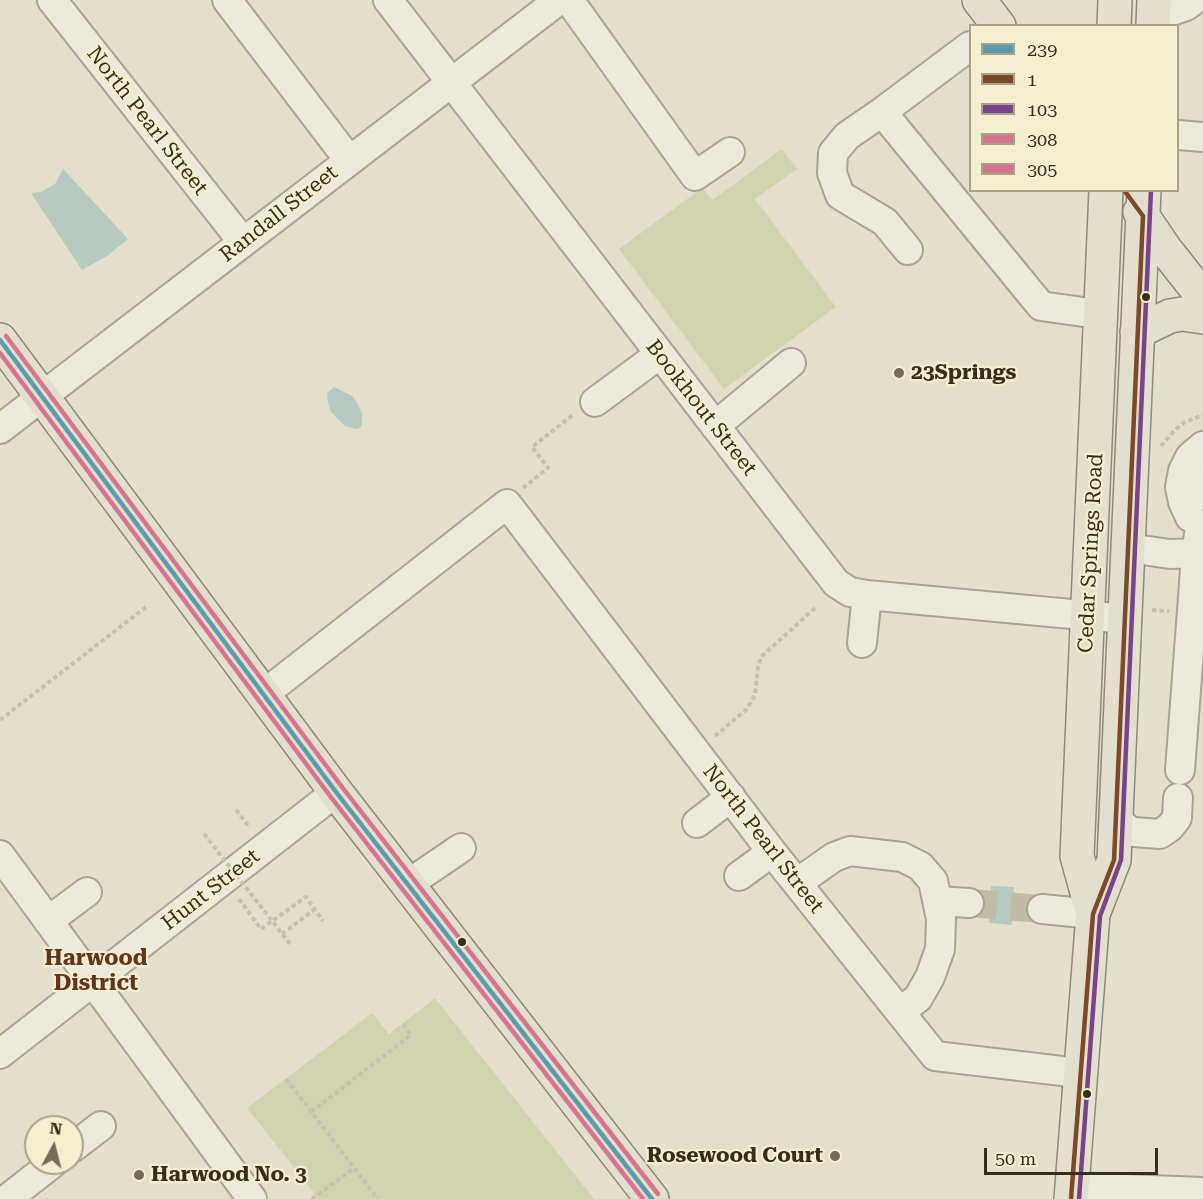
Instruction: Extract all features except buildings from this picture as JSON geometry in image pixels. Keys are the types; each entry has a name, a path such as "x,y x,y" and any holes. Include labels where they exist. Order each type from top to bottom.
{"main road":[{"path":"979,0 997,24"},
{"path":"1114,24 1115,0"},
{"name":"Cedar Springs Road","path":"1093,914 1077,856 1106,192"},
{"path":"1137,199 1165,249 1201,297 1182,314 1170,316 1137,332"},
{"name":"Cedar Springs Road","path":"1072,1193 1093,914 1114,860 1137,332 1137,199"},
{"path":"0,340 336,792 652,1199"},
{"path":"1091,546 1128,548"}],"street":[{"name":"North Pearl Street","path":"52,0 243,242"},
{"path":"227,0 350,160"},
{"name":"Bookhout Street","path":"388,0 836,583 850,592 867,596 1125,619"},
{"name":"Randall Street","path":"0,429 559,0"},
{"path":"569,0 695,176 730,152"},
{"path":"1154,14 1186,6 1194,0"},
{"path":"908,250 885,222 840,195 832,173 833,153 847,136 969,47"},
{"path":"882,112 1041,306 1101,312"},
{"path":"1179,135 1203,137"},
{"path":"588,405 660,354"},
{"path":"715,426 791,363"},
{"path":"1199,512 1183,502 1180,487 1183,471 1190,457 1203,446"},
{"path":"1180,770 1198,597 1199,512 1203,479"},
{"name":"North Pearl Street","path":"515,496 772,852 935,1056 1080,1073"},
{"path":"264,694 515,496"},
{"path":"1128,548 1170,554 1199,554"},
{"path":"862,643 867,596"},
{"name":"Hunt Street","path":"0,1054 336,792"},
{"path":"697,823 731,797"},
{"path":"1116,818 1128,830 1160,834 1177,818 1178,798"},
{"path":"797,883 834,857 850,842 883,845 920,866 933,881 939,901 941,920 940,949 918,998 900,1012"},
{"path":"408,884 461,848"},
{"path":"739,876 772,852"},
{"path":"0,855 252,1199"},
{"path":"48,921 87,892"},
{"path":"939,901 969,903"},
{"path":"1042,909 1093,914"},
{"path":"84,1139 100,1126"},
{"path":"7,1199 38,1175"},
{"path":"1072,1193 1203,1192"}],"path":[{"path":"515,496 548,468 532,447 588,405"},
{"path":"0,720 146,607"},
{"path":"714,737 747,709 755,694 758,667 762,657 815,608"},
{"path":"236,810 251,829"},
{"path":"204,834 291,945"},
{"path":"236,895 261,929 306,897 323,921"},
{"path":"282,934 315,909"},
{"path":"311,1112 411,1035 403,1024"},
{"path":"285,1079 378,1199"},
{"path":"312,1199 354,1168"}],"green space":[{"path":"782,149 797,169 755,199 836,307 724,389 619,249 702,188 712,200"},
{"path":"435,998 594,1199 319,1199 247,1108 372,1013 389,1034"}],"shaded area":[{"path":"63,169 128,239 107,256 82,270 31,193 41,192 55,184"},
{"path":"334,387 352,396 358,404 362,414 360,428 345,426 331,412 327,393"},
{"path":"991,886 1014,887 1012,925 989,923"}],"tunnel":[{"path":"969,903 1042,909"}],"transit line":[{"name":"1","path":"1071,1199 1093,914 1114,860 1143,216 1125,192"},
{"name":"103","path":"1079,1199 1100,916 1121,860 1151,192"},
{"name":"305","path":"6,336 342,787 658,1194"},
{"name":"239","path":"0,340 336,792 652,1199"},
{"name":"308","path":"0,353 330,796 643,1199"}],"place":[{"name":"23Springs","path":"899,373"},
{"name":"Rosewood Court","path":"835,1156"},
{"name":"Harwood No. 3","path":"139,1175"}],"district":[{"name":"Harwood District","path":"96,972"}]}
